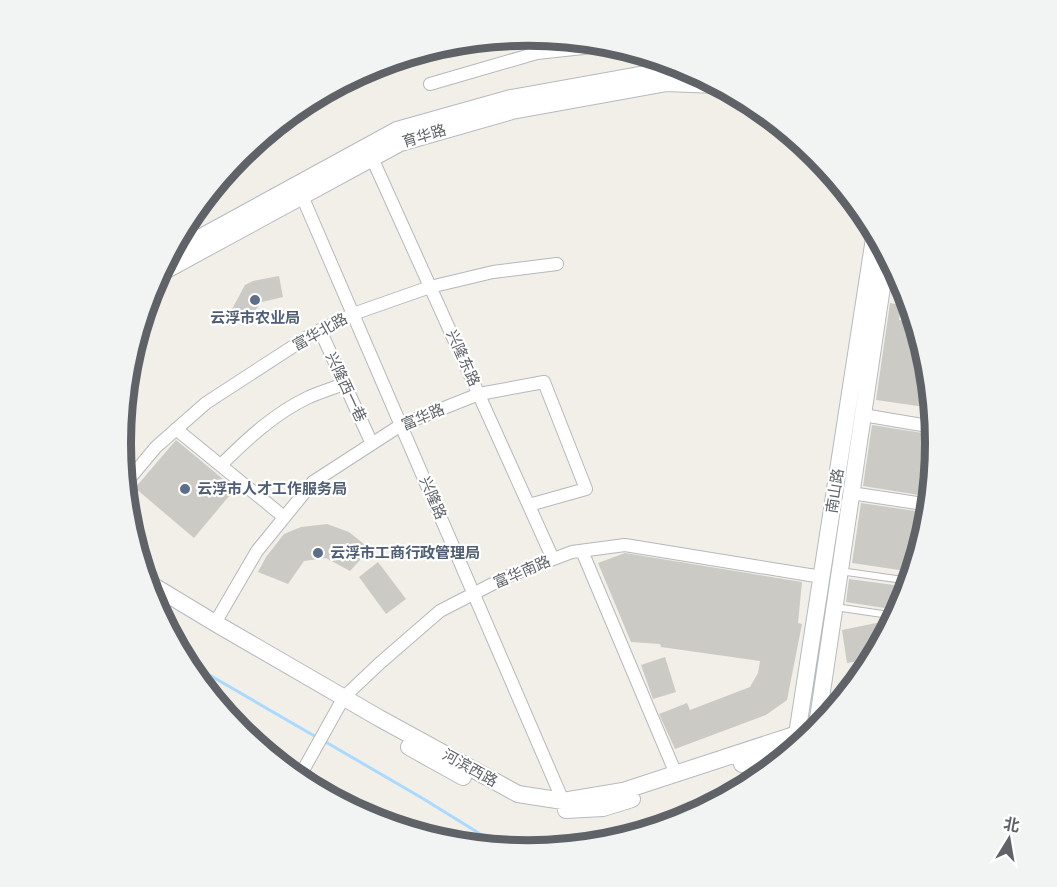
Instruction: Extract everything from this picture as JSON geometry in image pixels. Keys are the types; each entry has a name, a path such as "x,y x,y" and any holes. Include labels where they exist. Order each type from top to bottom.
{"street":[{"path":"430,84 537,53 573,49"},
{"name":"育华路","path":"184,246 397,130 511,98 663,71"},
{"name":"育华路","path":"173,266 400,143 512,111 667,83 697,84"},
{"name":"兴隆东路","path":"372,158 553,559"},
{"name":"兴隆路","path":"302,196 563,801"},
{"name":"南山路","path":"799,734 873,246"},
{"name":"富华北路","path":"133,475 156,447 206,403 320,330 353,314 430,287 493,272 556,264"},
{"name":"南山路","path":"821,711 834,607 885,268"},
{"name":"兴隆西一巷","path":"320,330 372,444"},
{"name":"富华路","path":"214,623 257,551 313,482 401,425 479,394 544,382 586,489 529,505"},
{"path":"221,465 245,440 275,417 309,397 344,384"},
{"path":"862,415 925,426"},
{"path":"176,429 284,517"},
{"path":"851,493 921,504"},
{"name":"富华南路","path":"304,769 338,707 380,663 441,611 506,577 553,559 572,552 625,545 822,577"},
{"path":"582,551 676,774"},
{"name":"河滨西路","path":"160,590 214,623 338,707 518,794 563,801 622,791 676,774 783,747"},
{"name":"河滨西路","path":"167,607 439,765 508,800 559,810 603,808 781,749"}],"lane":[{"path":"840,571 901,580"},
{"path":"834,607 887,615"}],"building":[{"name":"云浮市农业局","path":"279,276 283,297 262,302 248,320 232,309 245,285 253,281"},
{"path":"890,303 900,305 899,320 906,321 912,341 924,407 876,400"},
{"path":"872,425 926,434 922,496 863,486"},
{"name":"云浮市人才工作服务局","path":"176,440 235,489 194,538 135,488"},
{"path":"861,503 919,512 904,571 852,563"},
{"name":"云浮市工商行政管理局","path":"327,524 349,532 370,549 350,571 326,558 304,561 288,584 258,572 266,557 284,534 301,527"},
{"path":"625,553 802,582 798,623 802,624 787,700 766,715 675,749 659,714 687,703 690,710 750,687 758,673 760,661 661,647 660,644 631,642 598,563"},
{"path":"378,562 406,599 386,614 359,577"},
{"path":"849,579 899,586 889,609 846,602"},
{"path":"884,621 861,660 847,663 842,630"},
{"path":"665,657 676,692 653,699 641,665"}],"waterway":[{"path":"204,672 318,738"},
{"path":"324,741 487,838"}],"place":[{"name":"云浮市农业局","path":"255,300"},
{"name":"云浮市人才工作服务局","path":"185,489"},
{"name":"云浮市工商行政管理局","path":"318,553"}]}
